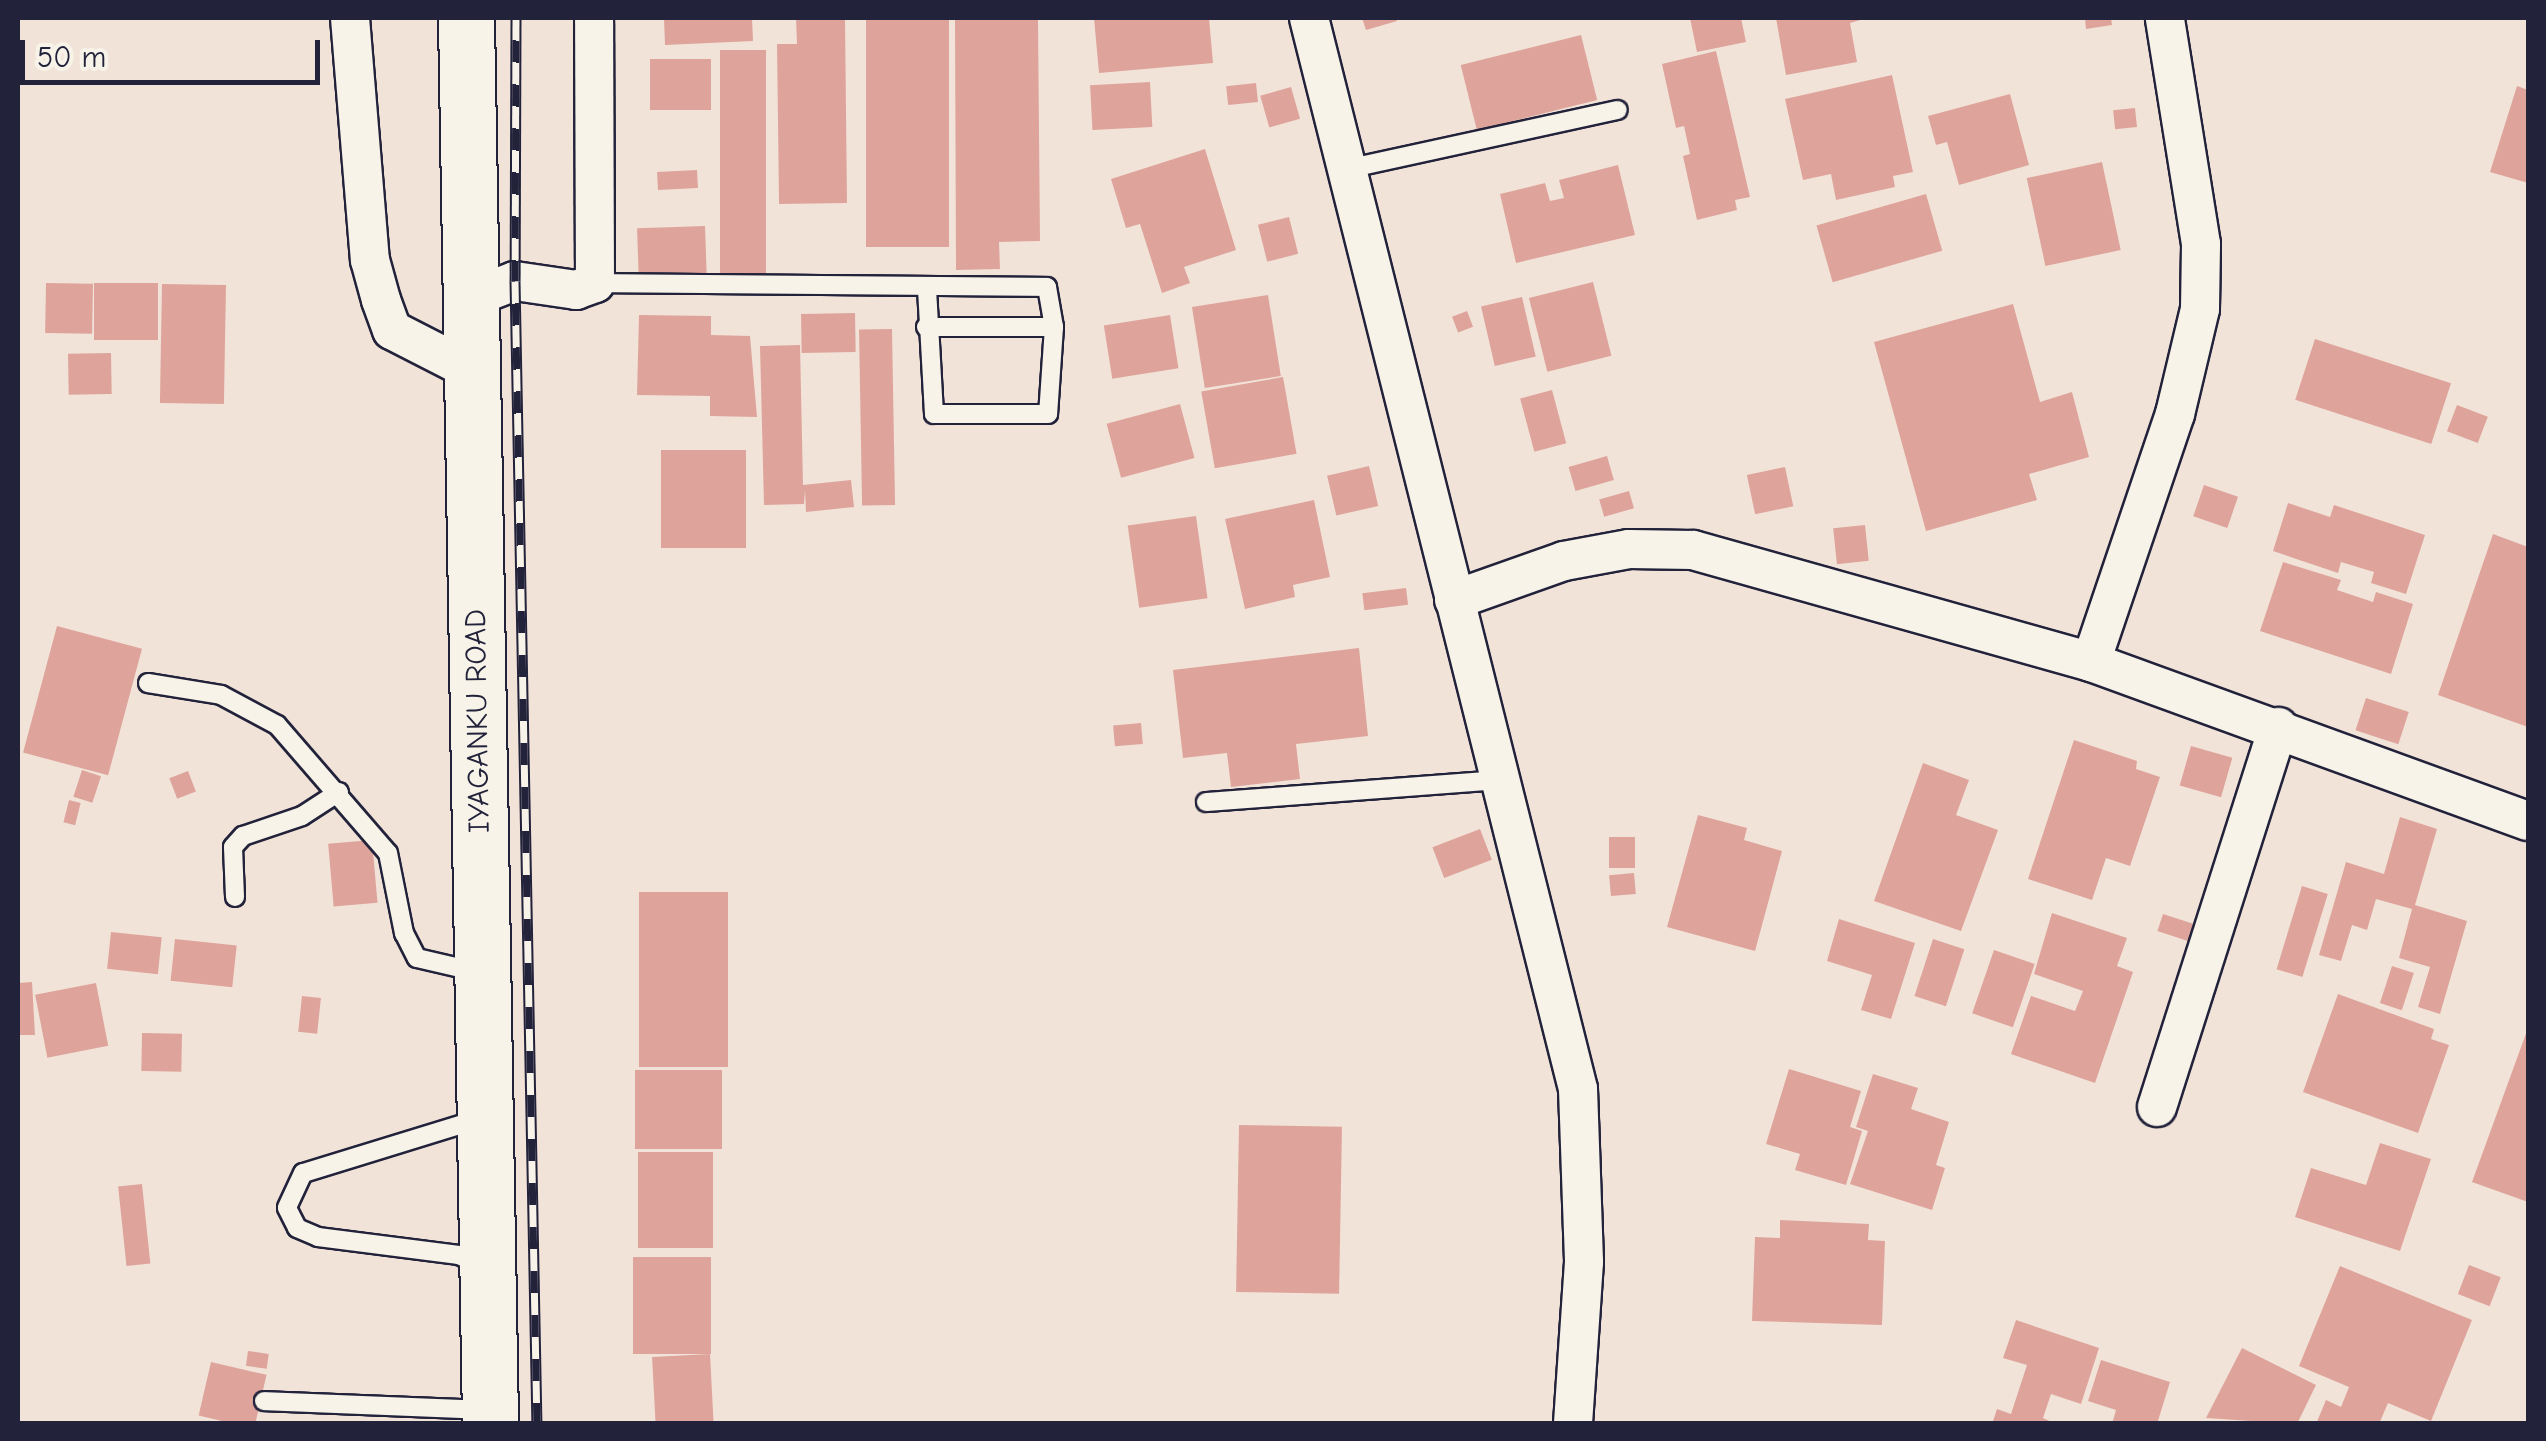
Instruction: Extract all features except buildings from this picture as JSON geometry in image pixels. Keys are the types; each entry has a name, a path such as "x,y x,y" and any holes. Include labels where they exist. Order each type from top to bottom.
{"highway":[{"name":"IYAGANKU ROAD","path":"466,18 490,1417"}],"street":[{"path":"350,18 370,260 380,300 392,330 472,370"},
{"path":"471,298 514,281 576,290 595,283 594,18"},
{"path":"1309,18 1497,780 1578,1089 1584,1262 1573,1424"},
{"path":"2091,662 2174,414 2200,309 2201,244 2164,18"},
{"path":"1454,600 1564,561 1629,549 1694,550 2091,662 2528,821"},
{"path":"2157,1107 2278,727"}],"lane":[{"path":"1348,169 1618,110"},
{"path":"595,283 927,290 939,283 1047,288 1054,327 1048,414 943,418 930,400 927,290"},
{"path":"926,327 1054,327"},
{"path":"148,683 184,686 251,709 278,725 388,853 404,933 417,958 482,973"},
{"path":"1206,802 1497,780"},
{"path":"235,897 233,846 243,836 302,816 339,792"},
{"path":"484,1117 314,1168 290,1191 287,1208 297,1228 318,1238 459,1255 487,1268"},
{"path":"264,1401 490,1417"}],"railway":[{"path":"516,18 515,281 537,1424"}]}
